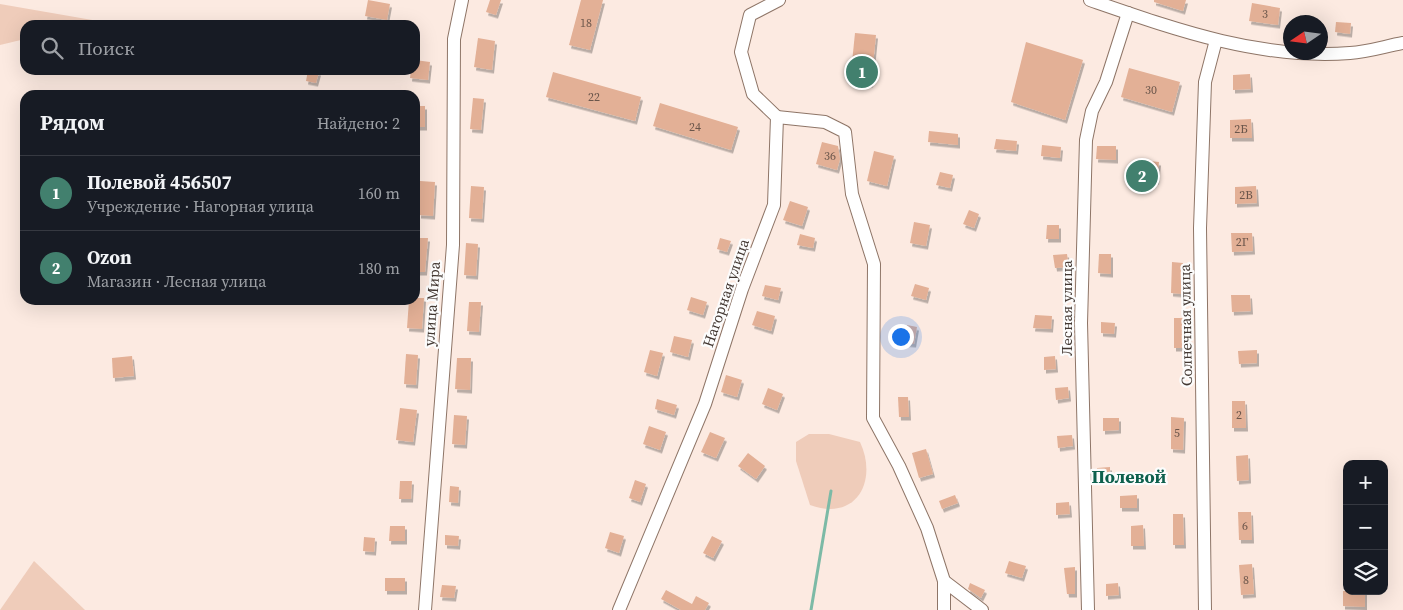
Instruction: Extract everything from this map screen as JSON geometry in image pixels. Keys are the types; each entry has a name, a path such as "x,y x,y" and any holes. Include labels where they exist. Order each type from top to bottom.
{"street":[{"name":"улица Мира","path":"425,610 453,245 454,39 462,0"},
{"path":"779,0 750,15 741,52 753,94 777,117 825,122 845,132 852,194 874,264 873,418 900,466 927,528 944,581 944,610"},
{"path":"1090,0 1216,40 1275,52 1351,53 1403,43"},
{"name":"Лесная улица","path":"1088,610 1081,323 1086,140 1092,110 1106,82 1128,13"},
{"name":"Солнечная улица","path":"1205,610 1200,228 1205,82 1216,40"},
{"name":"Нагорная улица","path":"619,610 705,404 742,289 774,205 777,117"},
{"path":"944,581 982,610"}],"shaded area":[{"path":"0,4 92,20 20,20 20,40 0,45"},
{"path":"809,434 829,434 860,442 865,456 866,470 864,483 859,494 851,503 840,508 826,509 810,505 796,461 796,442"},
{"path":"34,561 85,610 0,610"}],"building":[{"path":"368,0 390,4 387,20 365,16"},
{"path":"490,0 501,0 496,15 486,12"},
{"path":"581,0 603,0 590,50 569,45"},
{"path":"1154,0 1186,0 1183,11 1154,2"},
{"path":"1252,3 1280,8 1278,25 1249,21"},
{"path":"1336,22 1351,23 1350,34 1335,32"},
{"path":"855,33 876,35 871,84 850,82"},
{"path":"478,38 495,41 492,70 474,67"},
{"path":"1026,42 1083,60 1065,120 1011,102"},
{"path":"420,61 430,62 428,80 410,78 410,75 420,75"},
{"path":"1129,68 1180,82 1172,112 1121,97"},
{"path":"553,72 641,97 635,121 546,97"},
{"path":"1250,74 1251,89 1233,90 1233,75"},
{"path":"307,75 318,75 316,83 306,81"},
{"path":"473,98 484,99 481,130 470,129"},
{"path":"660,103 738,127 731,150 653,126"},
{"path":"420,106 425,106 425,127 420,127"},
{"path":"1251,119 1252,138 1230,138 1230,120"},
{"path":"929,131 958,134 958,145 928,142"},
{"path":"996,139 1017,141 1016,151 994,149"},
{"path":"822,142 838,146 840,159 837,170 816,164"},
{"path":"1042,145 1061,147 1060,158 1041,156"},
{"path":"1097,146 1116,146 1116,160 1096,159"},
{"path":"874,151 894,156 887,186 867,181"},
{"path":"1139,160 1159,162 1157,181 1137,179"},
{"path":"940,172 953,175 950,188 936,185"},
{"path":"420,181 435,182 433,216 420,215"},
{"path":"471,186 484,187 482,219 469,218"},
{"path":"1256,186 1257,203 1235,204 1235,187"},
{"path":"790,201 808,207 802,226 783,220"},
{"path":"969,210 979,214 974,228 963,224"},
{"path":"914,222 930,225 926,246 910,243"},
{"path":"1047,225 1059,225 1059,239 1046,239"},
{"path":"1231,233 1252,233 1253,251 1232,252"},
{"path":"800,234 815,238 813,248 797,245"},
{"path":"420,238 428,238 425,272 420,272"},
{"path":"720,238 731,241 727,252 717,249"},
{"path":"466,243 478,244 476,276 464,275"},
{"path":"1067,254 1069,267 1055,268 1053,255"},
{"path":"1099,254 1111,254 1111,274 1098,273"},
{"path":"1172,262 1183,263 1182,294 1171,293"},
{"path":"915,284 929,288 926,300 911,296"},
{"path":"765,285 781,288 778,300 762,296"},
{"path":"1231,295 1250,295 1251,311 1232,312"},
{"path":"691,297 707,302 703,315 687,310"},
{"path":"420,298 424,298 422,329 407,328 409,305 420,305"},
{"path":"469,302 481,302 479,332 467,331"},
{"path":"757,311 775,316 771,331 752,325"},
{"path":"1035,315 1052,316 1051,329 1033,328"},
{"path":"1174,318 1186,318 1186,348 1174,348"},
{"path":"1101,322 1115,323 1114,334 1101,333"},
{"path":"907,325 917,327 914,344 904,343"},
{"path":"674,336 692,340 688,357 670,352"},
{"path":"650,350 663,353 657,376 644,372"},
{"path":"1257,350 1257,363 1239,364 1238,351"},
{"path":"406,354 418,355 416,385 404,384"},
{"path":"132,356 134,376 113,378 112,358"},
{"path":"1055,356 1056,369 1044,370 1044,357"},
{"path":"457,358 471,358 470,390 455,389"},
{"path":"726,375 742,380 737,397 721,392"},
{"path":"1068,387 1069,398 1056,400 1055,388"},
{"path":"768,388 783,394 777,410 762,404"},
{"path":"898,397 908,397 909,417 899,417"},
{"path":"657,399 677,405 674,415 655,409"},
{"path":"1232,401 1245,401 1246,428 1232,428"},
{"path":"400,408 417,410 413,442 396,440"},
{"path":"454,415 467,416 465,445 452,444"},
{"path":"1171,417 1184,418 1183,450 1171,449"},
{"path":"1103,418 1119,418 1119,430 1103,431"},
{"path":"649,426 666,432 660,450 643,444"},
{"path":"710,432 725,438 716,458 701,452"},
{"path":"1072,435 1073,446 1058,448 1057,436"},
{"path":"926,449 933,474 919,478 912,453"},
{"path":"748,453 765,466 756,479 738,466"},
{"path":"1248,455 1249,480 1237,481 1236,456"},
{"path":"1110,467 1110,478 1097,478 1097,468"},
{"path":"635,480 646,484 640,502 629,498"},
{"path":"400,481 412,481 411,499 399,499"},
{"path":"450,486 459,487 458,503 449,502"},
{"path":"955,495 958,503 942,509 939,501"},
{"path":"1137,495 1137,508 1120,508 1120,496"},
{"path":"1069,502 1070,514 1056,515 1056,503"},
{"path":"1238,512 1251,512 1252,540 1239,540"},
{"path":"1173,514 1183,514 1184,545 1173,545"},
{"path":"1143,525 1144,546 1131,546 1131,526"},
{"path":"390,526 405,526 405,541 389,541"},
{"path":"610,532 624,536 619,553 605,548"},
{"path":"445,535 459,536 458,546 445,545"},
{"path":"712,536 722,541 713,558 703,553"},
{"path":"364,537 375,538 374,552 363,551"},
{"path":"1009,561 1026,566 1022,578 1005,573"},
{"path":"1252,564 1254,594 1241,595 1239,565"},
{"path":"1075,567 1075,594 1067,594 1064,568"},
{"path":"385,578 405,578 405,591 385,591"},
{"path":"970,583 985,590 981,598 968,589"},
{"path":"1118,583 1119,595 1106,596 1106,584"},
{"path":"442,585 456,586 454,598 440,597"},
{"path":"666,590 692,604 696,596 709,603 705,610 681,610 661,599"},
{"path":"1343,595 1365,595 1365,607 1343,606"}],"waterway":[{"path":"811,610 831,491"}],"place":[{"name":"Полевой 456507","path":"862,72"},
{"name":"Ozon","path":"1142,176"}],"district":[{"name":"Полевой","path":"1129,477"}]}
